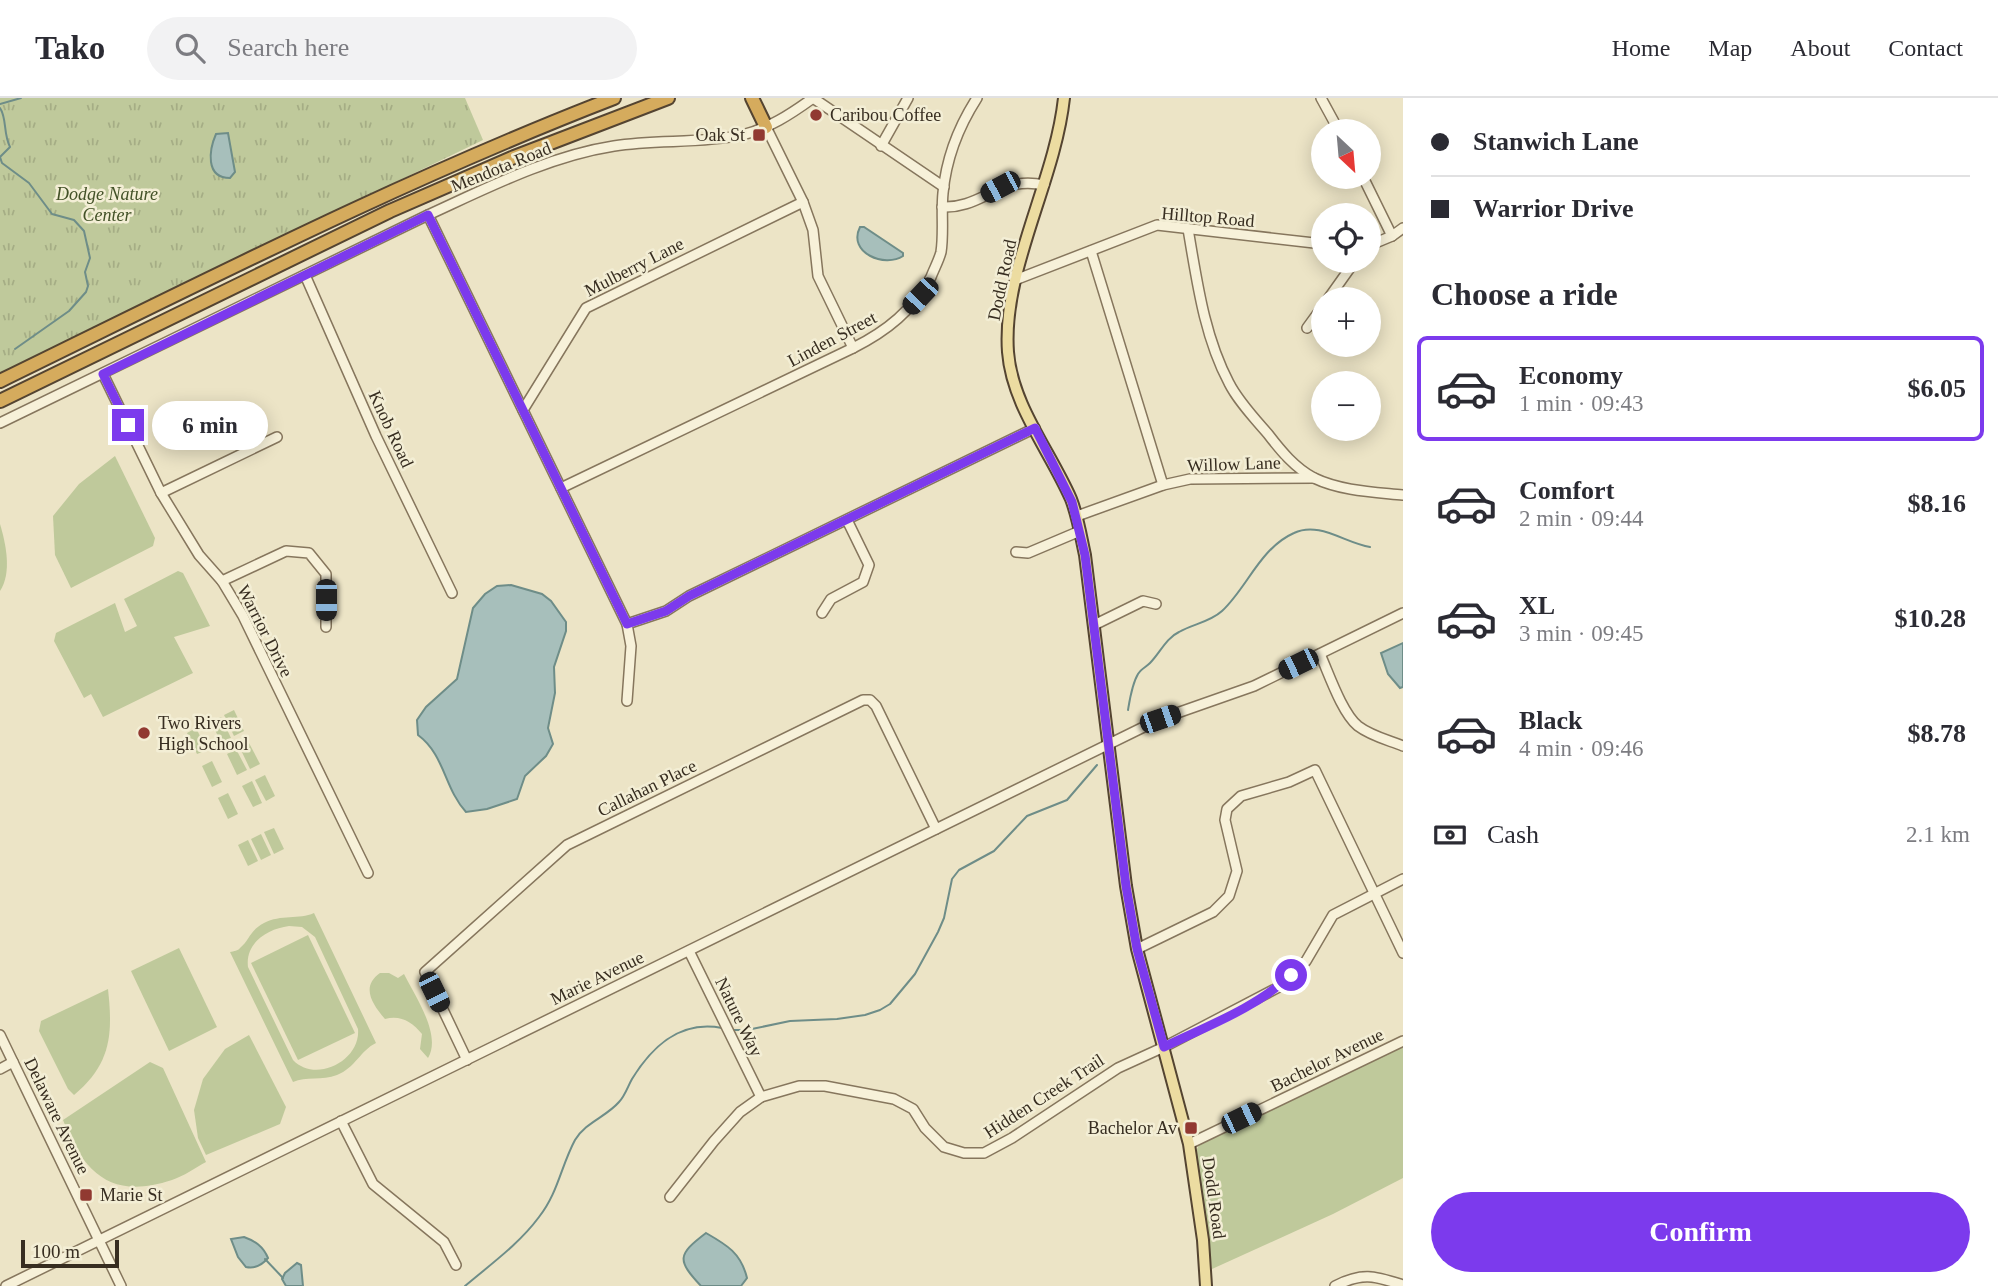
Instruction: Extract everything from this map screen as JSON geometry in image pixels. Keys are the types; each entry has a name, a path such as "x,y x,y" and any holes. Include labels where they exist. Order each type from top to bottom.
{"highway":[{"path":"0,381 382,195 512,138 614,98"},
{"path":"0,401 426,196 514,157 668,98"},
{"path":"752,98 766,127"},
{"path":"426,196 481,164 507,153 513,145 512,138"}],"main road":[{"name":"Dodd Road","path":"1064,98 1044,185 1015,281 1008,319 1008,355 1017,392 1065,486 1077,516 1094,625 1126,886 1137,949 1189,1143 1203,1240 1206,1286"}],"street":[{"name":"Mendota Road","path":"0,423 428,215 494,186 578,154 612,146 742,135 766,127 813,98"},
{"path":"813,98 944,187"},
{"path":"881,146 908,98"},
{"name":"Linden Street","path":"561,488 853,348 879,335 895,322 920,296 941,254 944,187 954,144 966,116 978,98"},
{"path":"1321,98 1332,119"},
{"path":"766,127 803,202 813,230 818,276 853,348"},
{"path":"942,207 964,206 1000,187 1015,183 1033,182 1044,185"},
{"path":"1369,189 1392,236"},
{"name":"Mulberry Lane","path":"523,410 586,308 803,202"},
{"path":"428,215 627,624 631,646 627,701"},
{"name":"Hilltop Road","path":"1015,281 1157,225 1311,243"},
{"path":"1381,241 1403,228"},
{"path":"1188,229 1200,300 1213,344 1230,385 1286,457 1314,478 1358,490 1403,495"},
{"path":"1091,251 1163,485"},
{"name":"Knob Road","path":"305,275 376,436 452,593"},
{"path":"1307,328 1311,322"},
{"name":"Warrior Drive","path":"103,374 161,494 199,555 222,581 243,616 368,873"},
{"path":"627,624 666,611 689,596 1035,428"},
{"path":"161,494 277,437"},
{"name":"Willow Lane","path":"1077,516 1163,485 1190,479 1314,478"},
{"path":"822,613 831,598 863,582 869,565 848,520"},
{"path":"1016,552 1028,553 1080,531"},
{"path":"222,581 286,551 309,553 326,574 326,627"},
{"path":"1094,625 1143,601 1156,604"},
{"name":"Marie Avenue","path":"6,1286 97,1236 467,1060 1160,719 1254,686 1403,613"},
{"path":"1320,654 1356,724 1369,733 1403,746"},
{"name":"Callahan Place","path":"467,1060 425,972 567,845 579,839 863,700 870,700 876,706 936,829"},
{"path":"1137,949 1213,912 1229,896 1237,871 1225,820 1227,809 1241,796 1289,782 1315,770 1403,953"},
{"name":"Hidden Creek Trail","path":"670,1196 713,1141 740,1112 761,1097 799,1086 825,1086 894,1099 913,1109 925,1128 944,1147 964,1153 984,1153 1012,1138 1118,1068 1277,988 1306,961 1333,915 1403,879"},
{"name":"Nature Way","path":"689,951 761,1097"},
{"name":"Delaware Avenue","path":"0,1035 121,1286"},
{"name":"Bachelor Avenue","path":"1189,1143 1403,1041"},
{"path":"0,1069 13,1062"},
{"path":"341,1121 373,1184 444,1242 456,1265"},
{"path":"1335,1286 1353,1277 1372,1275 1403,1285"}],"green space":[{"name":"Dodge Nature Center","path":"0,98 465,98 483,140 0,373"},
{"path":"115,456 155,538 153,546 71,588 55,555 53,516 79,484"},
{"path":"0,524 7,567 0,591"},
{"path":"178,571 183,573 210,626 174,637 193,673 103,717 91,694 84,698 54,641 56,633 115,603 125,632 137,626 124,599"},
{"path":"234,710 244,731 234,736 224,715"},
{"path":"221,717 231,738 221,743 211,721"},
{"path":"196,728 207,750 197,754 187,733"},
{"path":"249,743 260,764 250,769 240,748"},
{"path":"236,749 247,770 237,775 227,754"},
{"path":"212,761 222,782 212,787 202,766"},
{"path":"265,775 275,796 266,801 255,780"},
{"path":"252,781 262,803 253,807 242,786"},
{"path":"228,793 238,814 228,819 218,798"},
{"path":"274,828 284,849 274,854 264,832"},
{"path":"261,834 271,855 261,860 251,839"},
{"path":"248,840 258,861 248,866 238,845"},
{"path":"314,913 376,1043 349,1068 337,1075 293,1082 230,952 239,949 255,929 264,923","holes":["289,926 302,927 315,937 358,1029 357,1040 345,1059 324,1069 313,1070 293,1060 248,967 250,951 259,939 273,930"]},
{"path":"308,935 355,1033 298,1060 251,963"},
{"path":"179,948 217,1027 169,1051 131,971"},
{"path":"380,973 389,973 398,978 404,974 429,1027 432,1038 428,1058 420,1049 422,1034 418,1030 401,1019 385,1019 376,1008 370,990 374,978"},
{"path":"108,989 110,1021 107,1048 96,1072 74,1095 68,1089 39,1031 41,1021"},
{"path":"249,1035 286,1107 280,1124 206,1155 198,1138 194,1110 203,1079 225,1049"},
{"path":"1403,1045 1403,1178 1333,1214 1212,1269 1196,1151 1199,1145"},
{"path":"150,1062 163,1068 206,1162 176,1178 151,1185 133,1187 117,1184 103,1178 80,1155 63,1120"}],"water":[{"path":"228,133 235,172 230,178 216,173 211,162 216,134"},
{"path":"860,227 903,253 903,256 887,260 870,256 859,244 857,236"},
{"path":"511,585 542,594 551,601 566,622 566,631 554,667 555,693 548,728 553,744 546,756 525,776 517,799 487,809 466,812 453,793 434,752 418,735 417,720 426,707 457,679 473,608 485,594 497,586"},
{"path":"1403,643 1403,687 1400,688 1388,674 1381,653"},
{"path":"706,1233 727,1246 741,1262 747,1278 741,1286 701,1286 684,1264 685,1253"},
{"path":"244,1237 264,1250 268,1258 261,1264 246,1267 238,1257 231,1239"},
{"path":"297,1263 301,1265 303,1286 286,1286 282,1279"}],"waterway":[{"path":"0,104 21,98"},
{"path":"0,108 10,147 0,157 2,163 29,183 52,214 74,220 84,231 90,258 85,272 88,286 86,292 69,311 15,349"},
{"path":"1128,710 1138,674 1174,635 1222,611 1263,558 1282,540 1303,530 1313,530 1370,547"},
{"path":"731,1030 747,1030 790,1021 865,1015 890,1004 915,974 938,932 944,918 952,879 959,870 994,851 1027,816 1067,800 1097,765"},
{"path":"465,1286 531,1227 551,1198 575,1140 619,1102 649,1056 681,1032 707,1026 722,1028"},
{"path":"265,1259 283,1278"}],"place":[{"name":"Caribou Coffee","path":"816,115"},
{"name":"Oak St","path":"759,135"},
{"name":"Two Rivers High School","path":"144,733"},
{"name":"Bachelor Av","path":"1191,1128"},
{"name":"Marie St","path":"86,1195"}],"route":[{"path":"128,425 103,374 428,215 627,624 666,611 689,596 1035,428 1077,516 1085,555 1126,886 1137,949 1164,1047 1258,1000 1291,975"}]}
